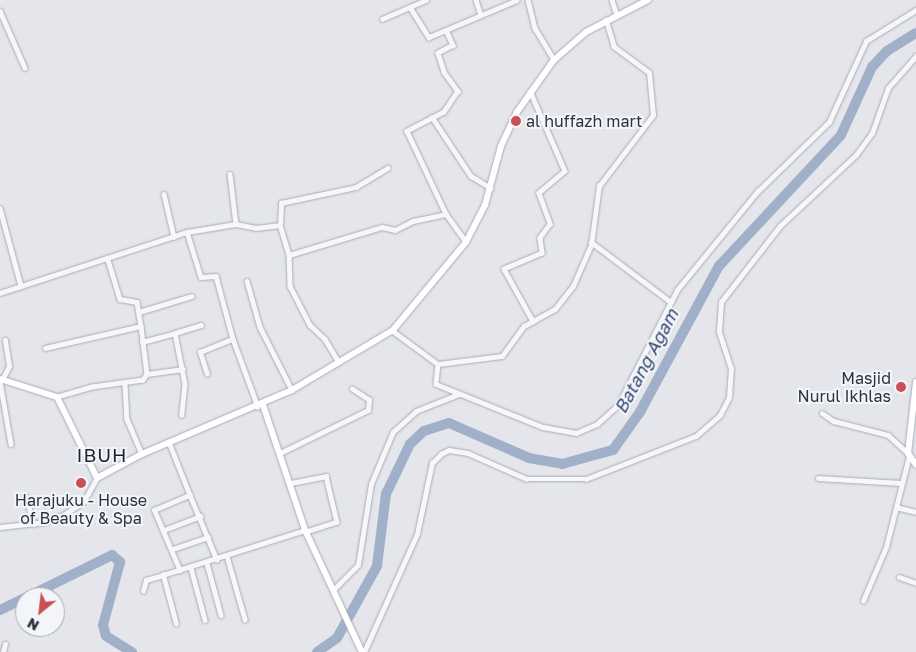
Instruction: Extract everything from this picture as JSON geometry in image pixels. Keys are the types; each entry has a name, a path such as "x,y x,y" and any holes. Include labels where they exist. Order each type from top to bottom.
{"street":[{"path":"382,19 426,0"},
{"path":"476,0 481,15"},
{"path":"410,7 426,37 517,0"},
{"path":"528,0 535,28 554,60"},
{"path":"612,0 618,15"},
{"path":"0,527 34,524 65,514 84,501 97,478 169,442 261,406 292,390 392,330 466,242 491,188 501,146 530,91 554,60 606,20 645,1"},
{"path":"438,364 434,382 459,394 557,431 586,430 618,405 671,302 757,192 822,131 866,41 916,10"},
{"path":"0,11 26,68"},
{"path":"392,330 438,364 502,356 524,326 554,309 574,286 592,242 599,186 653,115 649,73 614,47 606,20"},
{"path":"446,30 452,46 438,53 444,72 458,91 445,110 408,131 446,214 466,242"},
{"path":"363,652 417,534 432,463 441,454 449,450 468,453 527,479 586,479 696,436 720,415 729,397 731,369 719,330 721,302 780,226 856,155 872,133 888,88 916,56"},
{"path":"530,91 564,171 538,193 550,224 540,238 542,253 504,269 533,321"},
{"path":"432,118 475,181 491,188"},
{"path":"339,362 298,302 287,272 289,255 280,225 281,203 356,186 388,168"},
{"path":"230,174 236,224"},
{"path":"164,194 174,237"},
{"path":"0,208 21,286"},
{"path":"289,255 382,226 395,230 413,220 446,214"},
{"path":"0,293 108,260 187,232 236,224 256,228 280,225"},
{"path":"187,232 201,277 216,276 233,340 280,453 306,531 363,652"},
{"path":"592,242 671,302"},
{"path":"1,380 57,397 92,387 125,384 143,380 147,374 137,302 120,299 108,260"},
{"path":"247,281 260,327 292,390"},
{"path":"139,312 192,296"},
{"path":"142,342 201,325"},
{"path":"45,348 141,326"},
{"path":"175,333 183,369 182,415"},
{"path":"5,340 9,366 1,380 11,444"},
{"path":"208,374 200,352 233,340"},
{"path":"147,374 183,369"},
{"path":"863,601 886,547 902,483 914,414 916,382"},
{"path":"125,384 127,419 142,454"},
{"path":"280,453 368,410 370,400 352,389"},
{"path":"333,590 358,566 371,484 393,432 416,411 459,394"},
{"path":"57,397 97,478"},
{"path":"822,413 834,421 888,435 916,465"},
{"path":"169,442 217,560"},
{"path":"143,591 146,580 191,568 337,522 326,476 291,483"},
{"path":"818,478 902,483"},
{"path":"180,571 173,549 154,510 190,495"},
{"path":"26,496 34,524"},
{"path":"896,507 916,512"},
{"path":"164,530 200,516"},
{"path":"173,549 208,537"},
{"path":"227,556 245,619"},
{"path":"207,563 221,615"},
{"path":"191,568 205,620"},
{"path":"163,576 176,624"},
{"path":"899,577 916,583"}],"waterway":[{"name":"Batang Agam","path":"317,652 337,638 377,566 386,494 410,444 424,431 449,423 529,458 562,464 613,450 640,412 719,266 841,135 872,67 887,51 916,33"},
{"name":"Batang Agam","path":"47,587 112,555 120,562 103,625 106,636 132,652"},
{"name":"Batang Agam","path":"0,610 15,603"}],"place":[{"name":"al huffazh mart","path":"516,121"},
{"name":"Masjid Nurul Ikhlas","path":"901,387"},
{"name":"Harajuku - House of Beauty & Spa","path":"81,483"}],"district":[{"name":"IBUH","path":"102,455"}]}
